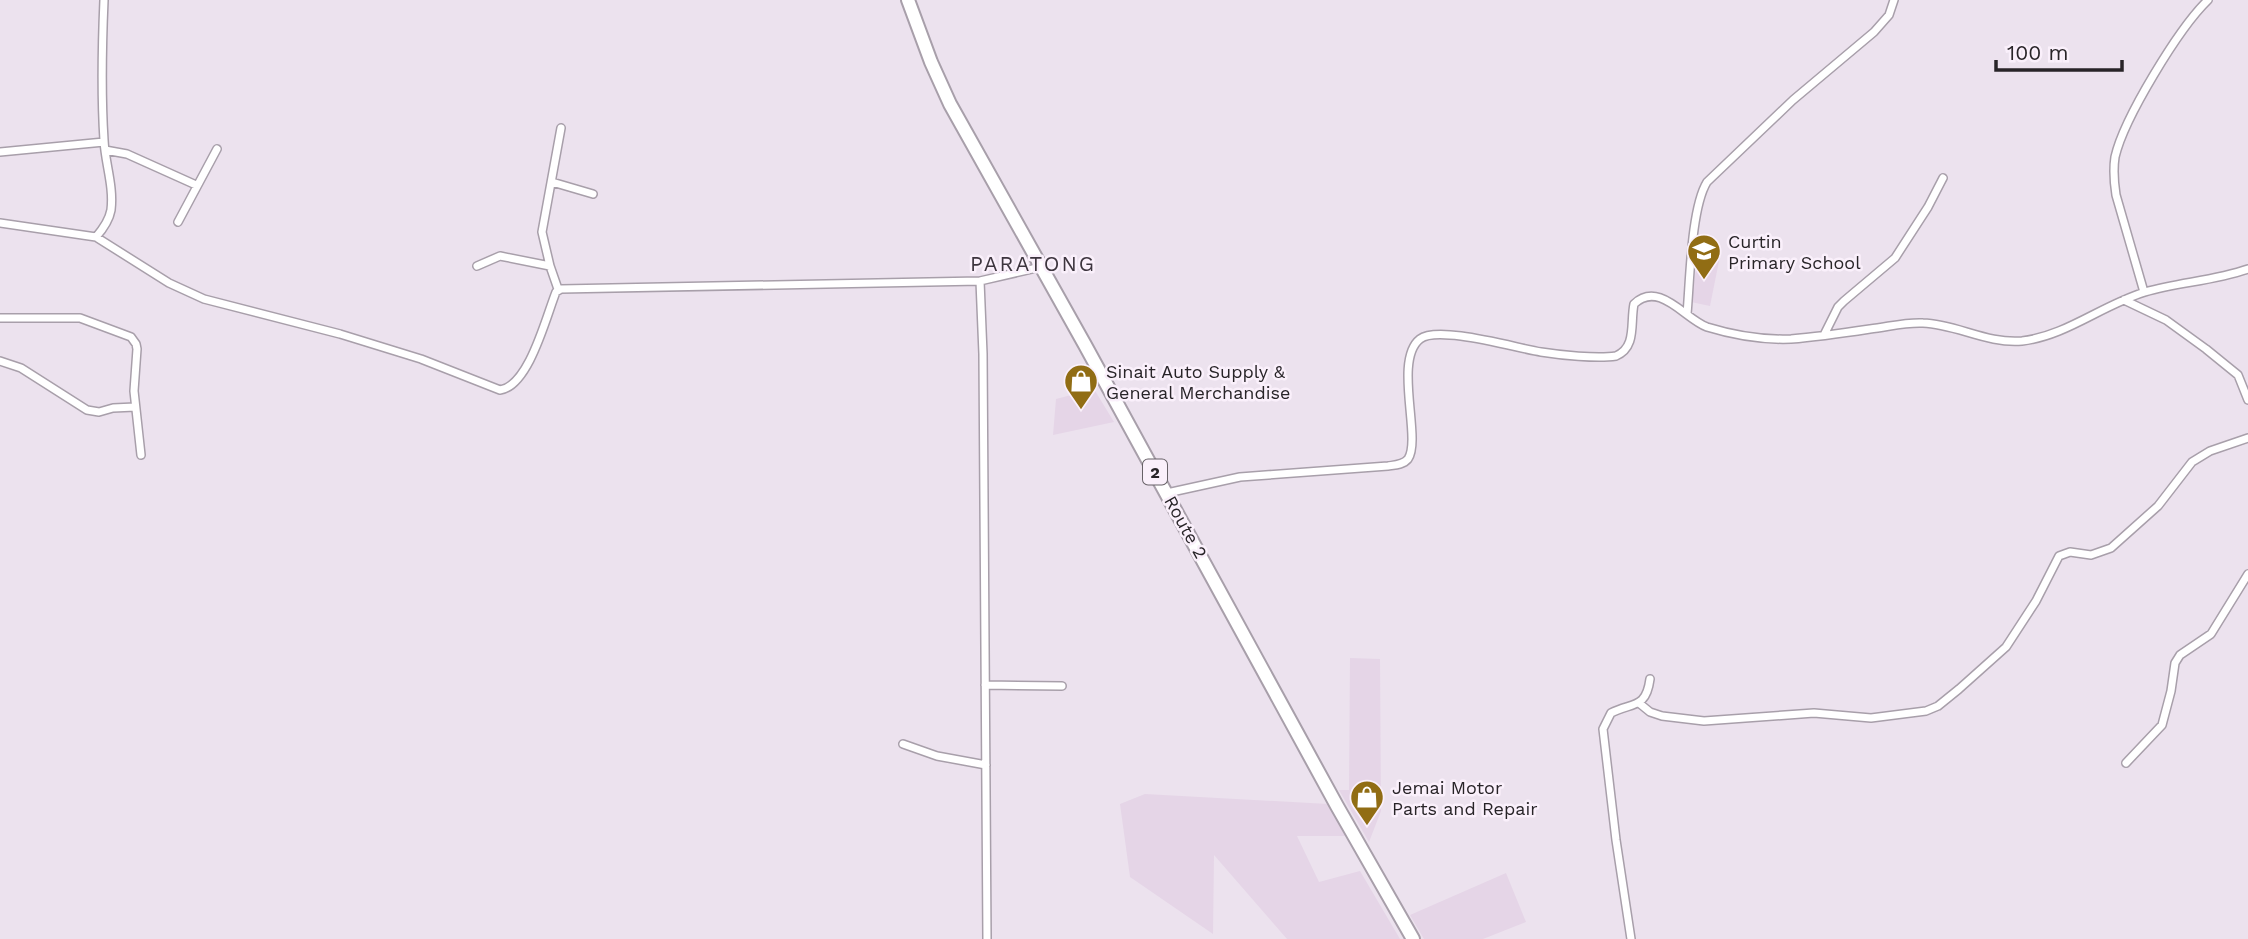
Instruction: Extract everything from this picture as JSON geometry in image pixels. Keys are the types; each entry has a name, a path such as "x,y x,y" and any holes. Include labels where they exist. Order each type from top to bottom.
{"highway":[{"name":"Route 2","path":"908,0 950,103 1413,939"}],"street":[{"path":"96,237 110,217 111,206 104,146 104,0"},
{"path":"1687,314 1699,205 1707,182 1793,100 1874,33 1889,15 1895,0"},
{"path":"2144,292 2116,195 2113,180 2115,158 2141,98 2180,37 2208,0"},
{"path":"0,223 96,237 169,283 204,299 340,334 421,359 500,390 511,387 530,361 558,289 542,232 561,128"},
{"path":"0,152 104,146 196,185"},
{"path":"178,222 217,149"},
{"path":"1824,335 1838,307 1900,251 1943,178"},
{"path":"552,182 593,194"},
{"path":"477,266 500,256 550,266"},
{"path":"558,289 980,281 1041,267"},
{"path":"1167,492 1240,477 1403,463 1409,458 1412,449 1408,390 1410,354 1414,345 1427,335 1447,335 1543,352 1611,357 1624,352 1629,346 1634,304 1639,299 1652,296 1667,300 1695,321 1708,327 1744,336 1787,339 1921,323 1993,339 2021,341 2065,328 2144,292 2222,278 2248,269"},
{"path":"980,281 983,354 987,939"},
{"path":"2124,300 2166,320 2238,374 2248,401"},
{"path":"0,318 80,318 131,337 136,344 135,407 141,455"},
{"path":"0,361 21,368 92,412 135,407"},
{"path":"1639,703 1650,712 1662,716 1704,721 1815,713 1879,718 1933,708 2006,647 2036,601 2059,556 2070,552 2091,555 2111,548 2158,506 2192,462 2210,451 2248,438"},
{"path":"2126,764 2162,725 2175,663 2180,655 2211,634 2248,574"},
{"path":"1631,939 1603,734 1611,713 1639,703 1648,693 1650,679"},
{"path":"985,685 1062,686"},
{"path":"902,744 937,756 986,765"}],"shaded area":[{"name":"Curtin Primary School","path":"1698,256 1719,261 1710,306 1691,302"},
{"name":"Sinait Auto Supply & General Merchandise","path":"1094,389 1114,422 1053,435 1056,399"},
{"path":"1350,658 1380,659 1381,811 1369,842 1339,790 1349,790"},
{"path":"1145,794 1328,804 1345,836 1297,836 1319,882 1360,871 1400,939 1287,939 1214,855 1213,934 1130,877 1120,804"},
{"path":"1506,873 1526,922 1483,939 1424,939 1410,915"}],"place":[{"name":"Curtin Primary School","path":"1704,281"},
{"name":"Sinait Auto Supply & General Merchandise","path":"1081,411"},
{"name":"Jemai Motor Parts and Repair","path":"1367,827"}],"district":[{"name":"PARATONG","path":"1033,263"}]}
